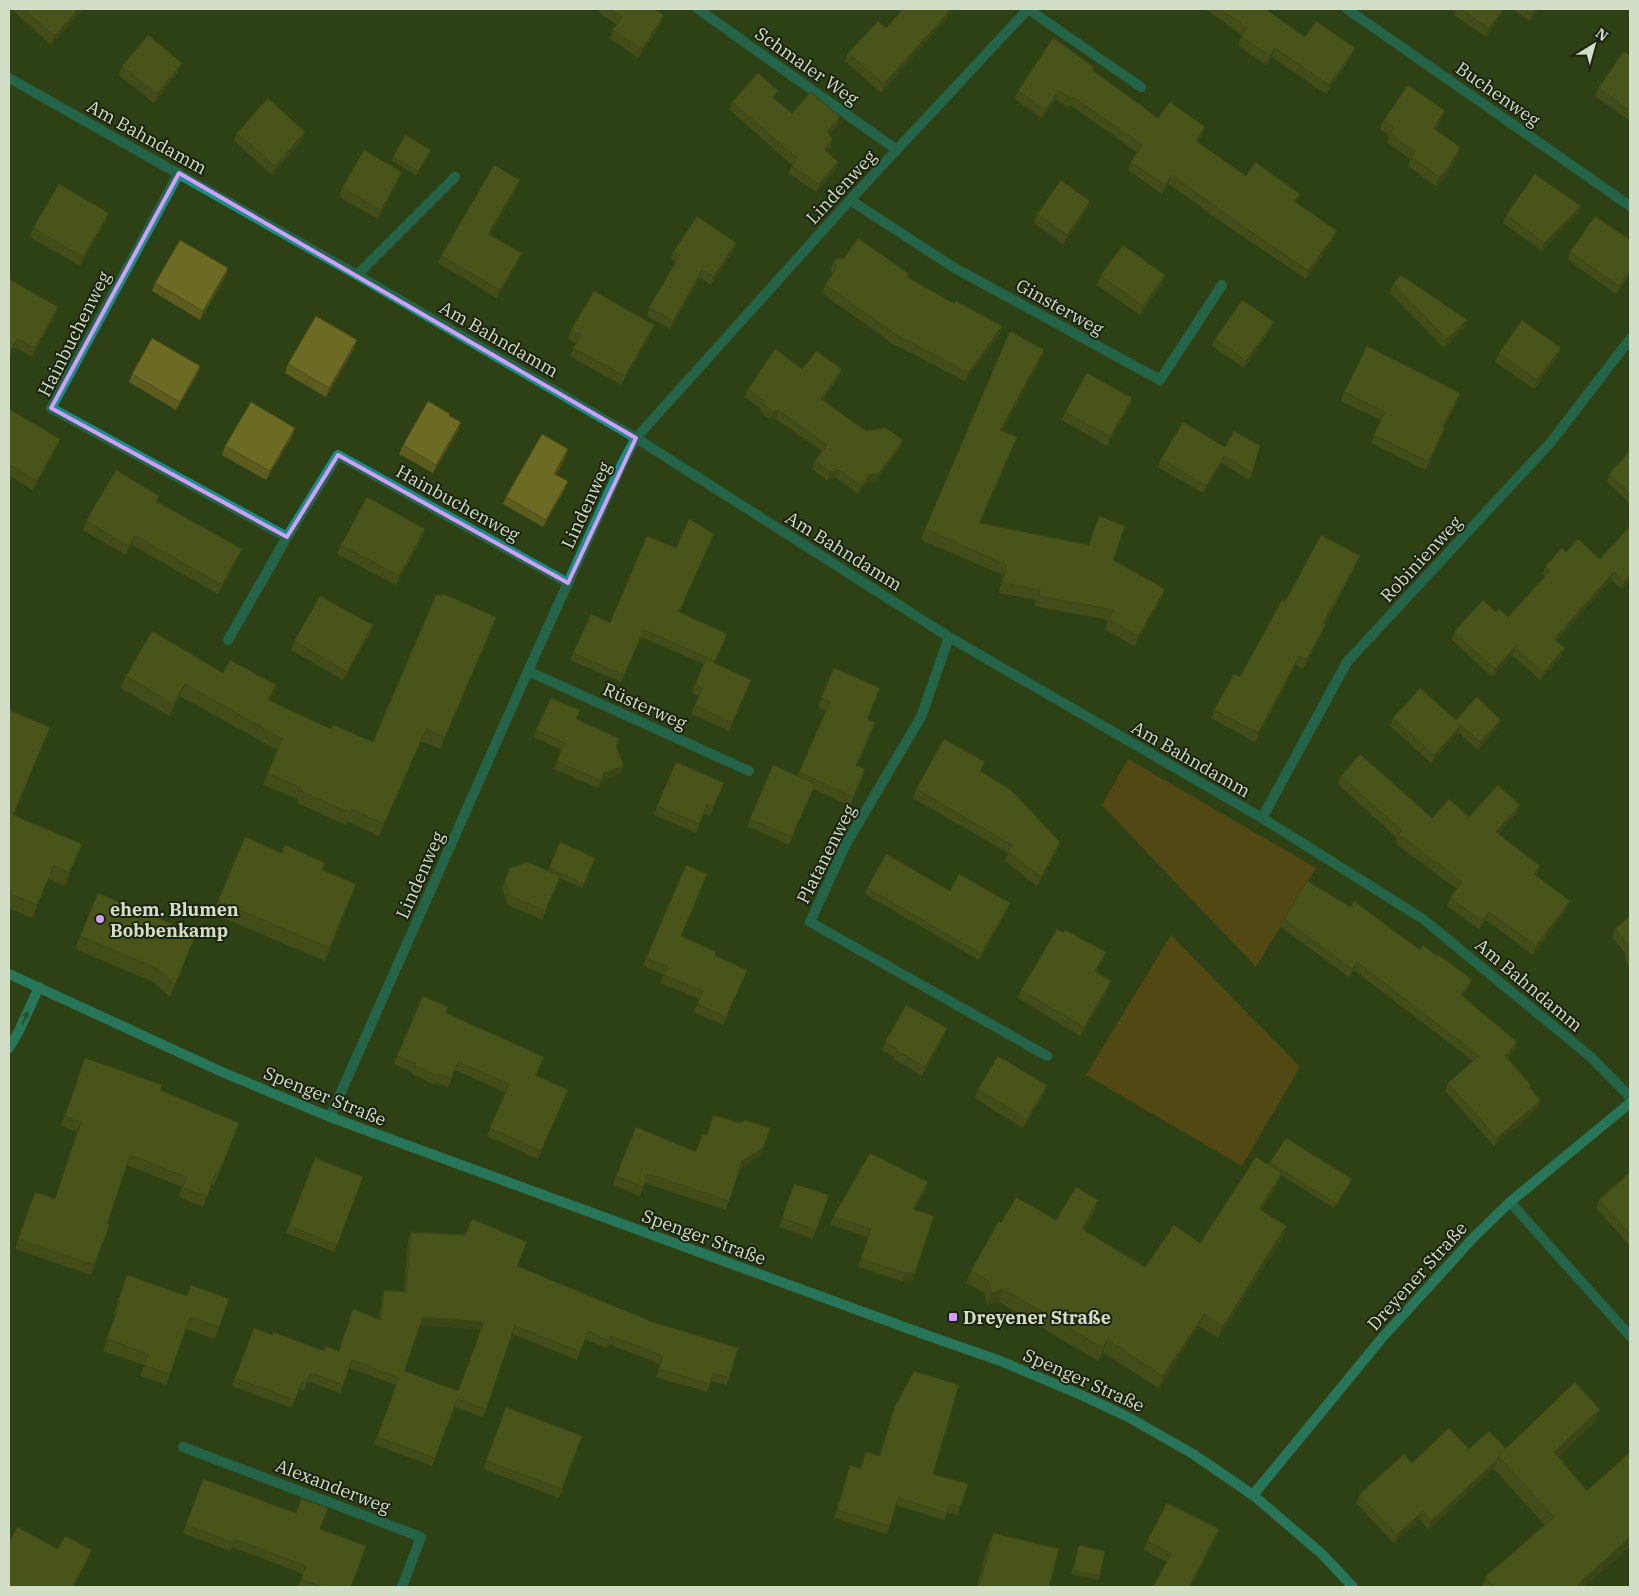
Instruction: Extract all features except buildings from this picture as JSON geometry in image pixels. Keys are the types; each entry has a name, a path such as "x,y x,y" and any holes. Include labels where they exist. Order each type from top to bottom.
{"street":[{"name":"Schmaler Weg","path":"698,9 897,150"},
{"name":"Lindenweg","path":"330,1117 528,671 622,464 636,438 850,200 1028,9"},
{"path":"1028,9 1140,87"},
{"name":"Buchenweg","path":"1348,9 1630,206"},
{"name":"Am Bahndamm","path":"9,78 357,275 636,438 949,637 1262,818 1423,919 1592,1058 1630,1097"},
{"name":"Hainbuchenweg","path":"178,173 50,408 286,537"},
{"path":"357,275 455,177"},
{"name":"Ginsterweg","path":"850,200 954,267 1160,380 1222,285"},
{"name":"Robinienweg","path":"1262,818 1347,662 1551,442 1630,339"},
{"name":"Hainbuchenweg","path":"228,640 286,537 338,455 568,583"},
{"name":"Platanenweg","path":"949,637 921,717 846,844 810,922 1047,1056"},
{"name":"Rüsterweg","path":"528,671 749,771"},
{"name":"Spenger Straße","path":"9,974 222,1072 330,1117 1007,1364 1128,1416 1193,1454 1253,1495 1322,1554 1353,1587"},
{"path":"9,1048 39,987"},
{"name":"Dreyener Straße","path":"1253,1495 1382,1338 1474,1237 1510,1202 1630,1102"},
{"path":"1510,1202 1630,1336"},
{"name":"Alexanderweg","path":"183,1447 421,1537 402,1587"}],"highlighted area":[{"path":"179,173 636,438 568,583 338,455 287,537 51,408"}],"shaded area":[{"path":"1128,759 1316,868 1256,967 1102,805"},
{"path":"1171,935 1300,1067 1242,1166 1086,1075"}],"place":[{"name":"ehem. Blumen Bobbenkamp","path":"100,919"},
{"name":"Dreyener Straße","path":"953,1317"}]}
